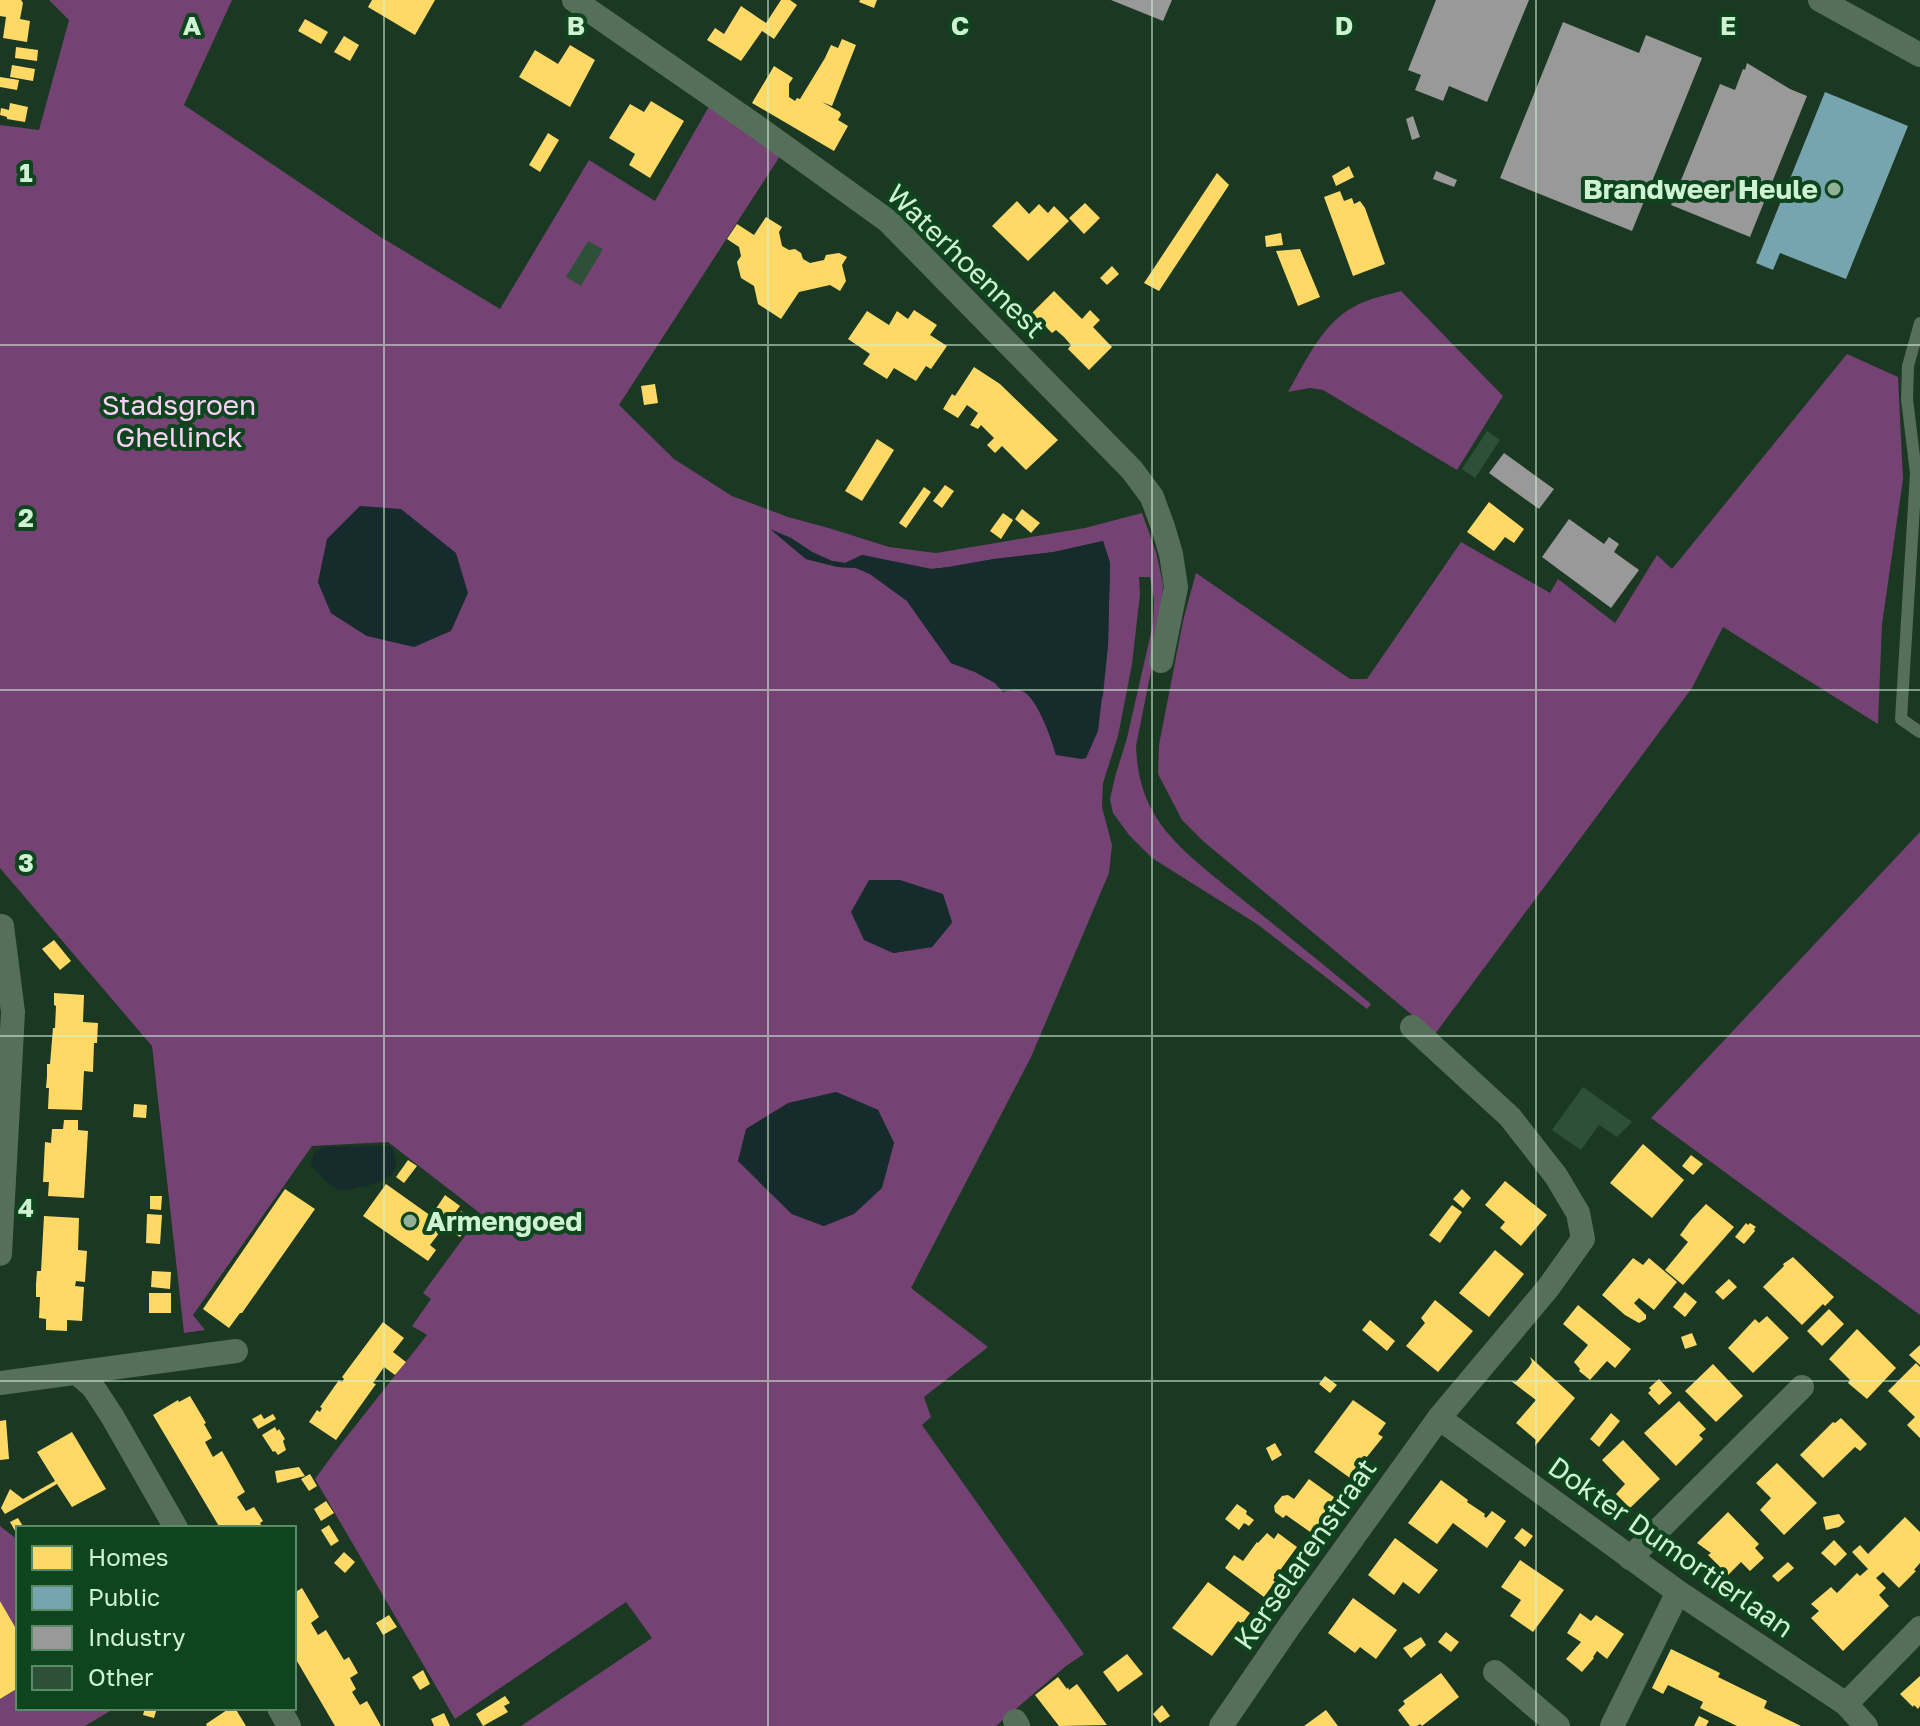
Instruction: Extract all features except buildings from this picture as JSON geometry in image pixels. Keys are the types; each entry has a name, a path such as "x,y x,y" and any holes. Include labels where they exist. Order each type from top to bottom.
{"street":[{"name":"Waterhoennest","path":"574,0 888,221 1132,470 1152,497 1167,541 1176,587 1161,661"},
{"path":"1820,0 1920,55"},
{"path":"0,1254 13,1012 2,926"},
{"name":"Kerselarenstraat","path":"1221,1726 1439,1418 1548,1288 1583,1239 1578,1213 1556,1176 1510,1117 1412,1027"},
{"path":"0,1383 236,1351"},
{"path":"77,1373 93,1387 112,1416 175,1526"},
{"path":"1630,1558 1802,1387"},
{"name":"Dokter Dumortierlaan","path":"1439,1418 1678,1592 1846,1704 1866,1726"},
{"path":"1612,1726 1678,1592"},
{"path":"1846,1704 1920,1628"},
{"path":"1495,1672 1558,1726"}],"lane":[{"path":"1920,323 1908,366 1907,399 1916,473 1901,719 1920,732"}],"green space":[{"name":"Stadsgroen Ghellinck","path":"49,0 232,0 184,105 379,236 500,309 589,160 655,201 711,103 782,153 619,405 674,459 732,496 788,517 889,547 936,553 1085,528 1142,513 1163,584 1160,626 1136,746 1140,779 1148,802 1160,823 1193,859 1371,1004 1367,1009 1257,924 1152,858 1113,813 1110,799 1153,624 1154,600 1150,577 1139,577 1132,664 1118,736 1103,783 1102,807 1112,845 1109,873 1031,1057 911,1288 988,1347 924,1397 931,1417 922,1425 1084,1654 996,1726 521,1726 652,1638 626,1602 455,1719 315,1479 427,1335 412,1326 431,1299 423,1293 481,1214 388,1142 312,1146 193,1315 205,1330 184,1333 152,1046 0,868 0,125 39,130 69,20","holes":["774,532 832,561 845,563 862,555 931,569 1054,552 1103,541 1110,563 1103,696 1056,755 1043,719 1028,695 1017,690 1003,692 995,683 951,663 907,601 870,574 856,568 806,559","318,582 367,636 331,613","952,923 932,947 893,953","836,1092 878,1110 894,1143 824,1226 792,1214 758,1181"]},
{"path":"1401,291 1503,396 1457,470 1323,390 1310,388 1288,392 1309,354 1335,320 1359,304"},
{"path":"1847,354 1898,377 1903,479 1882,624 1878,724 1723,627 1692,688 1435,1034 1203,841 1182,820 1158,774 1159,745 1183,621 1196,573 1350,679 1367,679 1461,542 1550,593 1558,579 1615,623 1657,555 1672,569"},
{"path":"1920,832 1920,1315 1651,1118"},
{"path":"0,1526 16,1538 16,1629 0,1601"},
{"path":"16,1689 16,1710 112,1710 85,1726 0,1726 0,1699"}],"water":[{"path":"360,506 401,509 456,553 468,593 451,631 414,647 367,636 331,613 318,582 327,539"},
{"path":"770,529 832,561 845,563 862,555 931,569 1054,552 1103,541 1110,563 1108,645 1098,731 1086,758 1056,755 1043,720 1028,695 1018,690 1003,692 995,683 951,663 907,601 870,574 856,568 806,559"},
{"path":"869,880 900,880 943,894 952,922 932,947 893,953 864,940 851,912"},
{"path":"836,1092 878,1110 894,1143 882,1188 854,1214 824,1226 792,1214 738,1161 746,1129 788,1103"},
{"path":"391,1146 396,1164 394,1171 384,1180 369,1185 337,1189 311,1165 314,1153 323,1147"}],"place":[{"name":"Brandweer Heule","path":"1834,189"},
{"name":"Armengoed","path":"410,1221"}]}
